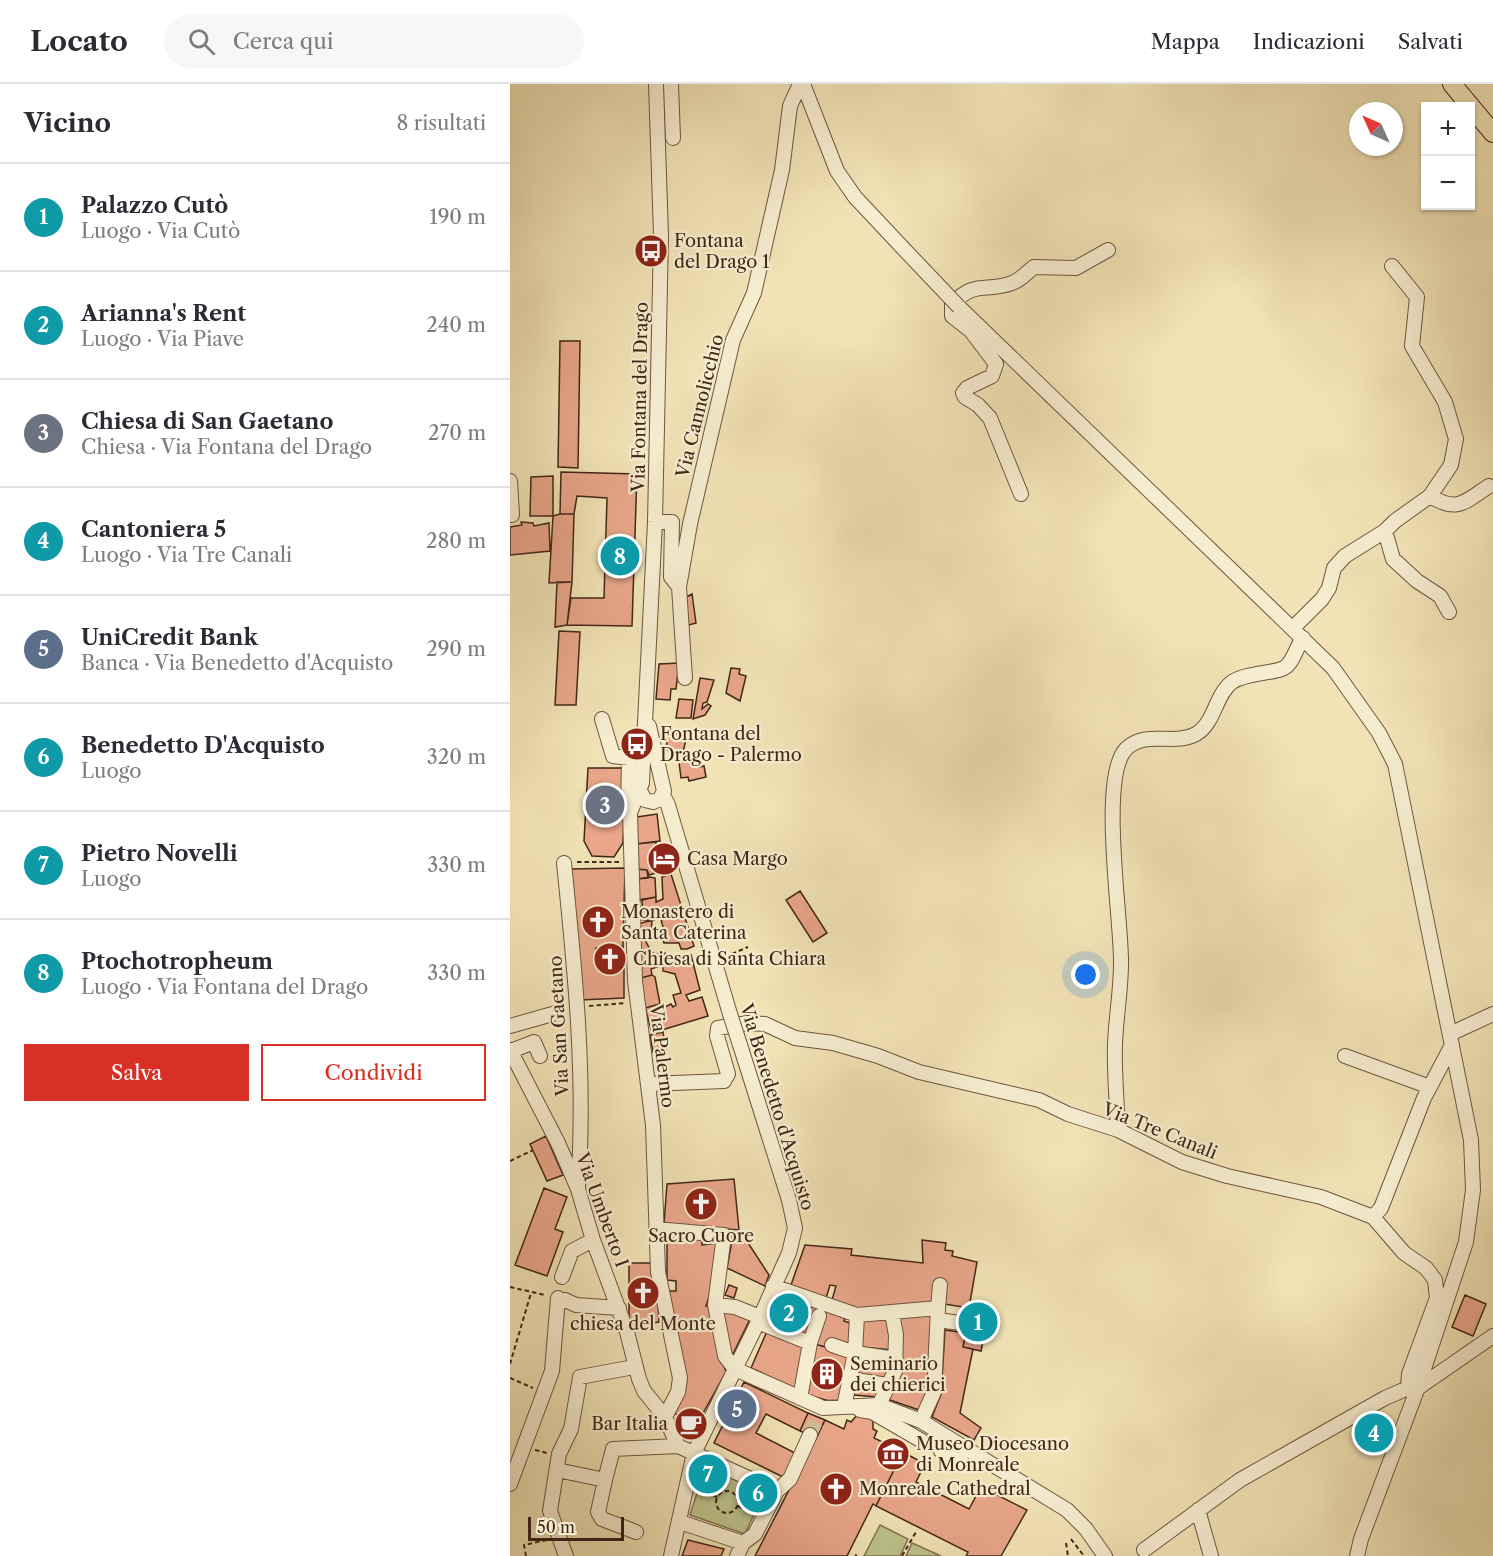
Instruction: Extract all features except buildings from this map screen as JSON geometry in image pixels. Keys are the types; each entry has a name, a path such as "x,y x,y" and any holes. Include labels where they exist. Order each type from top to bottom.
{"main road":[{"path":"1452,84 1493,133"}],"street":[{"name":"Via Fontana del Drago","path":"641,787 655,522 661,236 656,84"},
{"path":"671,84 673,138"},
{"path":"802,84 837,171 855,197 959,307 993,357 996,371 981,383 967,388 963,393 964,397 978,405 990,418 1021,494"},
{"name":"Via Cannolicchio","path":"680,587 690,524 733,340 754,293 782,170 790,106 802,84"},
{"path":"1108,250 1076,268 1035,267 1015,283 974,288 963,293 952,304 950,311 957,322 974,328 1293,628 1333,668 1379,733 1395,764 1471,1140 1473,1190 1466,1242 1412,1389 1357,1556"},
{"path":"1293,628 1322,599 1329,588 1334,568 1345,556 1385,531 1395,520 1430,496 1451,465 1456,439 1445,402 1412,346 1417,297 1392,266"},
{"path":"510,481 512,515"},
{"path":"1430,496 1444,505 1458,506 1489,486"},
{"path":"655,522 672,522 671,577 680,587 685,678"},
{"path":"1385,531 1393,559 1417,581 1440,596 1449,612"},
{"path":"1118,1130 1115,1045 1121,963 1113,823 1118,764 1125,750 1136,741 1196,734 1205,725 1221,694 1232,683 1244,677 1283,669 1291,661 1296,647 1303,638"},
{"name":"Via Fontana del Drago","path":"645,710 662,788"},
{"path":"602,719 614,756 629,758 628,812 630,813"},
{"path":"649,778 662,788 657,801 649,802 642,798 641,787 649,778"},
{"name":"Via Palermo","path":"641,787 630,813 634,981 649,1084 658,1272 680,1378 678,1392 664,1417"},
{"name":"Via Benedetto d'Acquisto","path":"662,788 731,1020 789,1200 795,1228 789,1253 694,1453 689,1484 671,1556"},
{"name":"Via San Gaetano","path":"564,863 578,1007 582,1110 578,1188"},
{"path":"510,1026 556,1013"},
{"path":"1373,1217 1381,1208 1451,1039 1493,1014"},
{"path":"649,1084 724,1081 728,1074 717,1036 718,1028 731,1020"},
{"name":"Via Tre Canali","path":"731,1020 765,1024 795,1038 833,1043 878,1056 919,1072 1039,1100 1068,1114 1118,1130 1182,1162 1227,1176 1321,1197 1373,1217 1404,1252 1426,1268 1435,1280 1437,1298 1409,1374 1412,1389"},
{"name":"Via Umberto I","path":"540,1056 534,1042 512,1056 558,1143 578,1188 593,1240 627,1332 634,1367 644,1391 664,1417"},
{"path":"1345,1056 1430,1087"},
{"path":"656,1228 724,1235 715,1305 725,1356 735,1370 800,1398 820,1412 879,1405 921,1421 1067,1510 1086,1528 1105,1556"},
{"path":"562,1277 572,1251 593,1240"},
{"path":"921,1421 934,1392 940,1285"},
{"path":"774,1286 822,1310 857,1315 938,1314 960,1323"},
{"path":"510,1484 552,1371 561,1299 576,1305 619,1308"},
{"path":"715,1305 735,1307 810,1343"},
{"path":"800,1398 810,1343 822,1310"},
{"path":"879,1405 895,1371 892,1313"},
{"path":"848,1407 857,1315"},
{"path":"1144,1550 1239,1480 1384,1398 1412,1389 1493,1336"},
{"path":"832,1345 855,1353 896,1359"},
{"path":"566,1556 550,1511 559,1454 571,1429 580,1377 634,1367"},
{"path":"850,1379 887,1385"},
{"path":"848,1407 872,1412 922,1441"},
{"path":"664,1417 678,1446"},
{"path":"680,1521 740,1550 754,1534 777,1491 790,1479 810,1436"},
{"path":"636,1532 602,1519 598,1512 613,1449 678,1446 777,1491"},
{"path":"941,1451 962,1462"},
{"path":"557,1470 605,1480"},
{"path":"1198,1510 1211,1556"}],"path":[{"path":"564,863 631,861"},
{"path":"727,956 748,947"},
{"path":"578,1007 628,1003"},
{"path":"510,1161 533,1150"},
{"path":"510,1287 531,1293 510,1364"},
{"path":"627,1332 668,1327"},
{"path":"510,1378 544,1393"},
{"path":"525,1446 544,1453 559,1454"},
{"path":"689,1484 717,1497"},
{"path":"732,1491 737,1496 738,1506 730,1513 722,1512 717,1507 717,1497 722,1492 732,1491"},
{"path":"738,1506 762,1518"},
{"path":"902,1556 916,1532"},
{"path":"526,1556 524,1545 559,1537"},
{"path":"1071,1539 1084,1556"},
{"path":"1066,1543 1068,1556"}],"green space":[{"path":"707,1462 765,1490 745,1534 690,1515"},
{"path":"880,1525 908,1539 900,1556 864,1556"},
{"path":"912,1543 941,1556 906,1556"}],"tunnel":[{"path":"810,1435 818,1417"}],"place":[{"name":"Fontana del Drago 1","path":"651,251"},
{"name":"Ptochotropheum","path":"620,556"},
{"name":"Fontana del Drago - Palermo","path":"637,744"},
{"name":"Chiesa di San Gaetano","path":"605,805"},
{"name":"Casa Margo","path":"664,859"},
{"name":"Monastero di Santa Caterina","path":"598,922"},
{"name":"Chiesa di Santa Chiara","path":"610,959"},
{"name":"Sacro Cuore","path":"701,1204"},
{"name":"chiesa del Monte","path":"643,1293"},
{"name":"Arianna's Rent","path":"789,1313"},
{"name":"Palazzo Cutò","path":"978,1322"},
{"name":"Seminario dei chierici","path":"827,1374"},
{"name":"UniCredit Bank","path":"737,1409"},
{"name":"Bar Italia","path":"691,1424"},
{"name":"Cantoniera 5","path":"1374,1433"},
{"name":"Museo Diocesano di Monreale","path":"893,1454"},
{"name":"Pietro Novelli","path":"708,1474"},
{"name":"Monreale Cathedral","path":"836,1489"},
{"name":"Benedetto D'Acquisto","path":"758,1493"}]}
